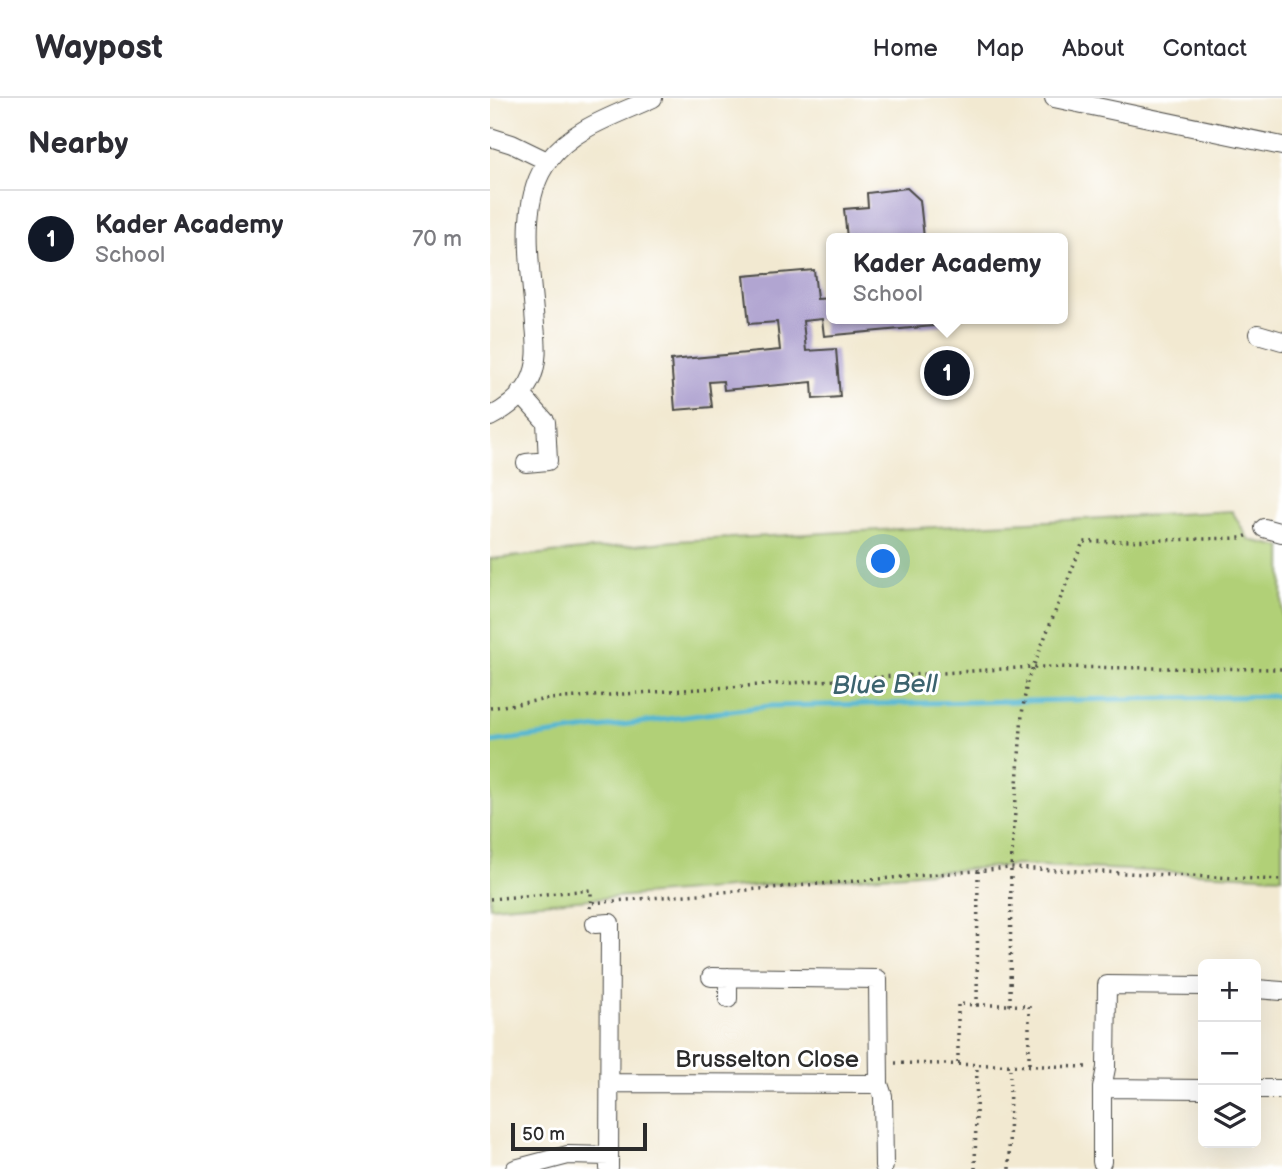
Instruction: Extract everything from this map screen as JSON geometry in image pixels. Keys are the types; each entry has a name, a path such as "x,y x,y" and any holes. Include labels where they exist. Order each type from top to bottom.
{"street":[{"path":"490,417 506,409 530,382 537,357 528,219 532,190 547,161 578,132 653,98"},
{"path":"1054,98 1282,146"},
{"path":"490,137 547,161"},
{"path":"1258,334 1282,341"},
{"path":"520,393 546,422 548,461 526,463"},
{"path":"1264,528 1282,533"},
{"path":"515,1169 568,1154 609,1163 611,923"},
{"name":"Brusselton Close","path":"610,1083 879,1084 877,979 719,977 728,999"},
{"path":"1102,1162 1102,1088 1107,1068 1107,985 1198,986"},
{"path":"1261,989 1282,991"},
{"path":"879,1084 883,1096 884,1167"},
{"path":"1102,1088 1198,1089"},
{"path":"1261,1089 1282,1089"}],"path":[{"path":"1010,1005 1011,868 1022,714 1027,682 1083,542 1241,538 1264,528"},
{"path":"490,708 562,698 1033,667 1282,668"},
{"path":"591,903 1011,868 1282,880"},
{"path":"977,1004 978,871"},
{"path":"490,899 591,890 590,923 611,923"},
{"path":"958,1063 958,1004 977,1004 1029,1006 1029,1064"},
{"path":"878,1063 1029,1064 1107,1068"},
{"path":"975,1169 977,1064"},
{"path":"1009,1169 1010,1064"}],"green space":[{"path":"1232,511 1249,540 1282,547 1282,877 1018,865 490,907 490,559 676,541"}],"building":[{"path":"907,188 920,200 923,233 846,233 844,209 868,207 867,193"},
{"path":"814,270 817,299 826,298 826,324 944,325 824,336 822,319 803,321 806,351 836,349 840,397 813,399 812,382 724,390 723,381 709,382 712,407 675,410 671,360 780,350 777,322 749,324 744,276"}],"waterway":[{"name":"Blue Bell","path":"490,742 769,706 1282,696"}],"place":[{"name":"Kader Academy","path":"947,373"}]}
